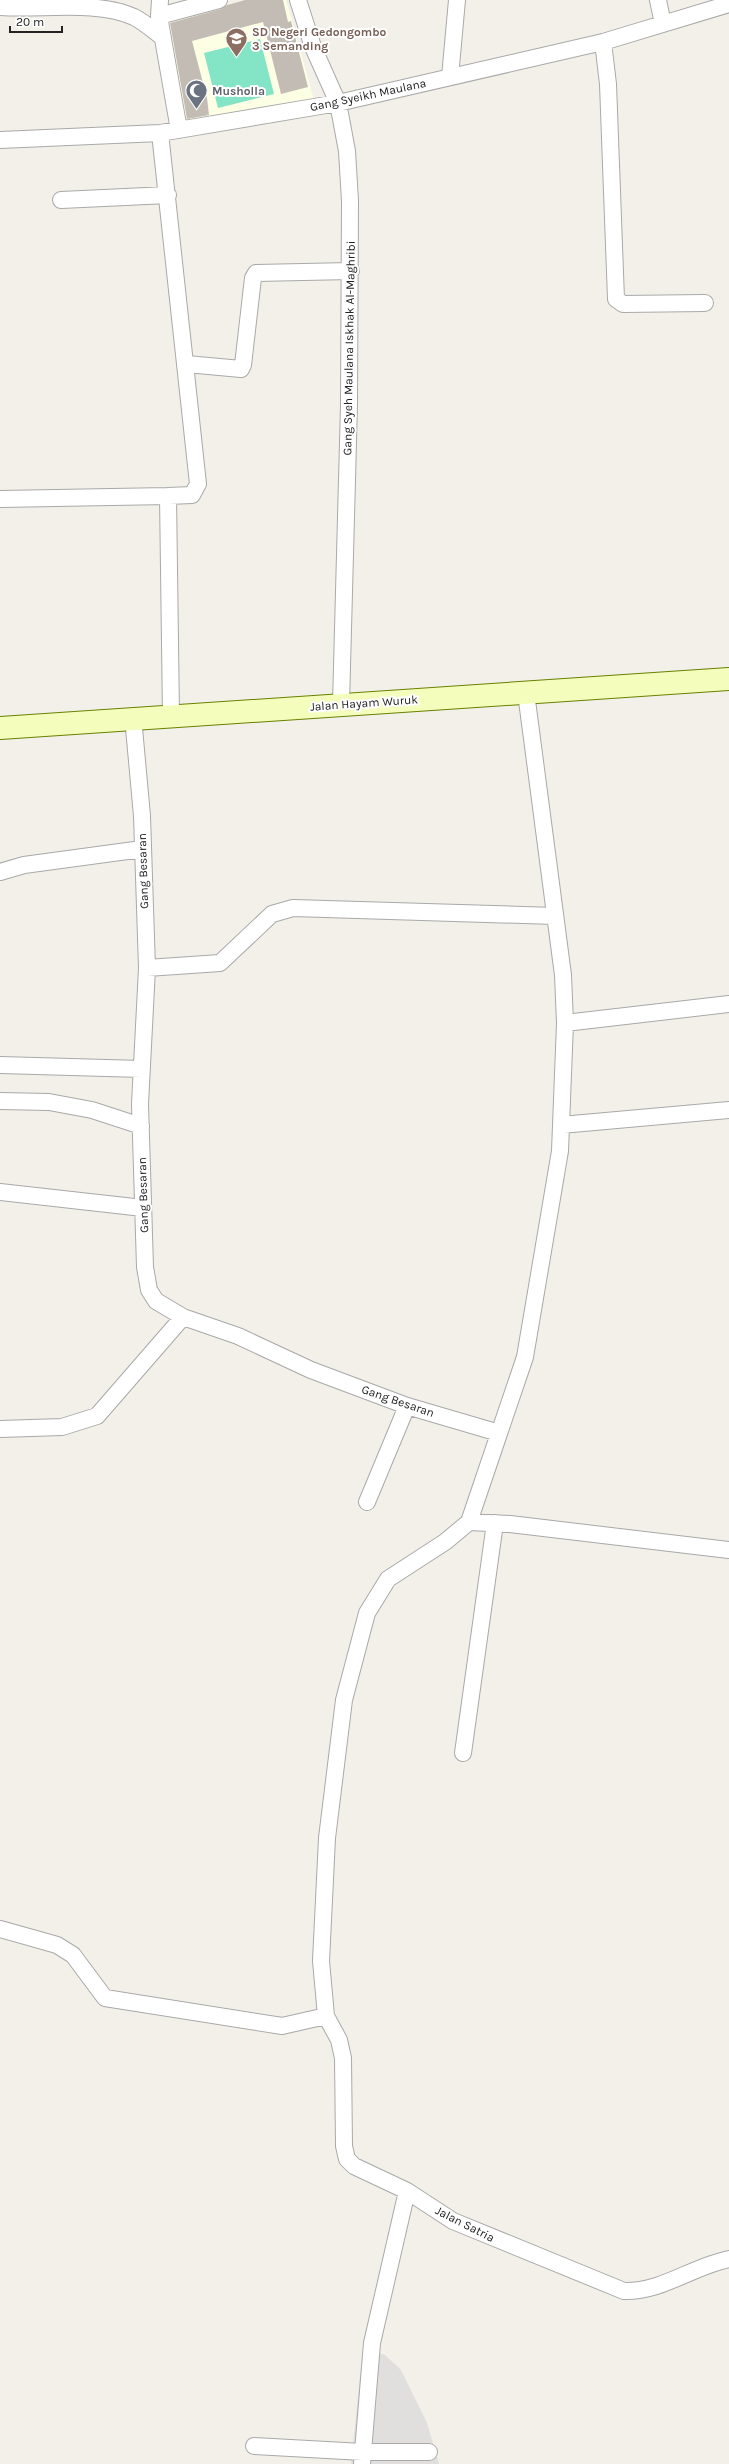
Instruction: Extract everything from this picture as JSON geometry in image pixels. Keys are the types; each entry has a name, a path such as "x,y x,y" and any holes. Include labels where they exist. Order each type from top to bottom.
{"main road":[{"name":"Jalan Hayam Wuruk","path":"0,728 134,717 729,679"}],"street":[{"path":"160,0 159,16 162,37 179,130"},
{"path":"159,16 219,0"},
{"name":"Gang Syeh Maulana Iskhak Al-Maghribi","path":"298,0 313,47 338,104 347,158 351,272 341,704"},
{"path":"450,77 457,0"},
{"path":"658,0 662,24"},
{"name":"Gang Syeikh Maulana","path":"0,140 160,133 338,104 603,42 729,4"},
{"path":"0,7 69,7 112,10 134,17 162,37"},
{"path":"603,42 608,84 616,300 623,304 705,303"},
{"path":"0,499 188,496 197,489 187,364 160,133"},
{"path":"61,200 168,195"},
{"path":"187,364 241,369 253,278 256,273 351,272"},
{"path":"168,496 171,715"},
{"path":"0,1929 57,1945 73,1955 105,1998 282,2026 326,2016 321,1961 327,1838 344,1700 356,1653 367,1613 388,1579 445,1542 469,1522 525,1357 560,1151 565,1023 563,975 526,693"},
{"name":"Gang Besaran","path":"134,717 147,968 141,1126 145,1267 149,1290 156,1301 183,1317 238,1336 311,1370 407,1406 499,1434"},
{"path":"0,872 24,865 142,849"},
{"path":"147,968 220,963 272,914 293,908 555,916"},
{"path":"565,1023 729,1004"},
{"path":"0,1065 142,1069"},
{"path":"0,1101 49,1102 92,1110 141,1126"},
{"path":"561,1124 729,1110"},
{"path":"0,1192 143,1208"},
{"path":"0,1429 62,1427 97,1416 183,1317"},
{"path":"367,1502 407,1406"},
{"path":"469,1522 495,1523 729,1550"},
{"path":"463,1753 495,1523"},
{"name":"Jalan Satria","path":"326,2016 339,2040 343,2058 344,2146 347,2158 361,2170 407,2191 448,2218 470,2229 624,2291 655,2287 702,2267 729,2259"},
{"path":"363,2458 372,2343 407,2191"},
{"path":"254,2446 363,2458 429,2452"}],"shaded area":[{"name":"SD Negeri Gedongombo 3 Semanding","path":"245,0 286,0 314,100 184,127 163,19"},
{"path":"363,2348 385,2355 401,2370 427,2423 439,2464 351,2464"}],"green space":[{"path":"260,39 274,94 218,108 204,53"}],"building":[{"path":"245,0 283,0 288,22 291,21 308,87 281,94 263,22 192,41 207,98 209,115 187,119 170,23 221,9 227,5"}],"place":[{"name":"SD Negeri Gedongombo 3 Semanding","path":"237,58"},
{"name":"Musholla","path":"197,110"}]}
